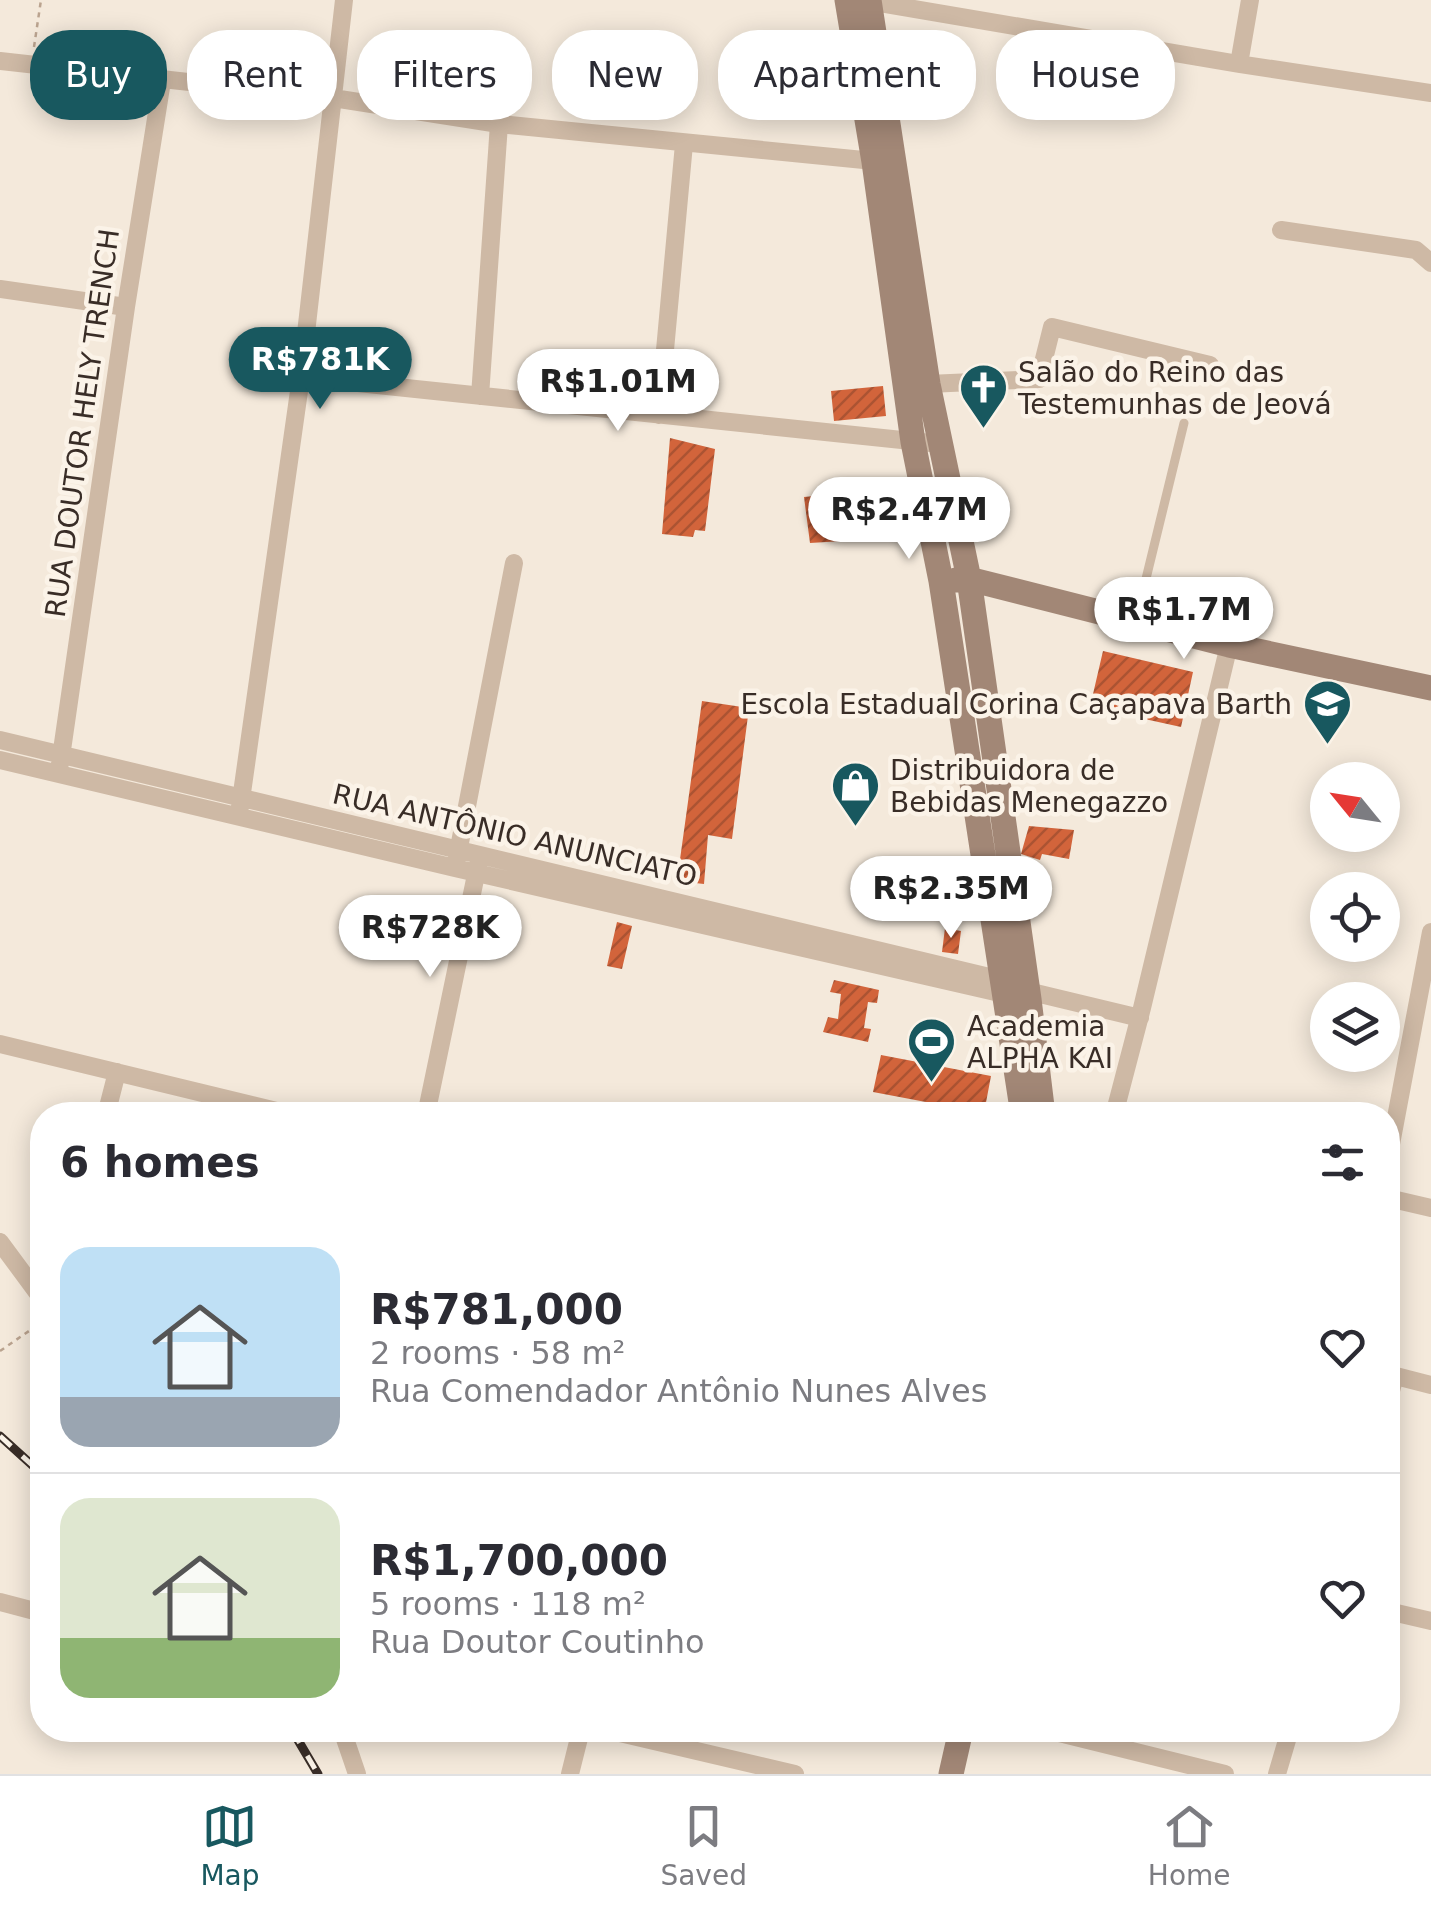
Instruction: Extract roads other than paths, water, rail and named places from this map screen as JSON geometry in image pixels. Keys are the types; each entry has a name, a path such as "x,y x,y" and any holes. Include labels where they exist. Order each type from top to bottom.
{"main road":[{"path":"847,0 885,162 968,579 984,778 1023,1102"},
{"path":"866,0 913,442 984,778"},
{"path":"942,581 968,579 1230,645 1431,688"},
{"path":"1012,988 1040,1102"},
{"path":"951,1774 959,1742"}],"street":[{"path":"337,62 344,0"},
{"path":"866,0 1431,93"},
{"path":"1239,64 1250,0"},
{"path":"0,61 30,64"},
{"path":"337,99 500,124 885,162"},
{"name":"RUA DOUTOR HELY TRENCH","path":"58,774 156,120"},
{"path":"238,817 300,377 330,120"},
{"path":"480,396 500,124"},
{"path":"659,415 684,144"},
{"path":"1281,230 1416,250 1431,262"},
{"path":"0,288 126,306"},
{"path":"928,384 1038,379 1052,327 1210,366"},
{"path":"300,377 940,444"},
{"path":"457,859 514,562"},
{"path":"1117,1102 1230,645"},
{"name":"RUA ANTÔNIO ANUNCIATO","path":"0,740 241,798 457,859 1140,1018"},
{"name":"RUA ANTÔNIO ANUNCIATO","path":"0,760 238,817 457,859"},
{"path":"184,804 188,785"},
{"path":"429,1102 478,864"},
{"path":"1400,1114 1422,1031 1431,932"},
{"path":"0,1044 240,1102"},
{"path":"109,1102 117,1072"},
{"path":"1400,1201 1431,1208"},
{"path":"0,1242 30,1283"},
{"path":"1400,1377 1431,1385"},
{"path":"0,1602 30,1609"},
{"path":"1400,1614 1431,1621"},
{"path":"346,1742 357,1774"},
{"path":"570,1774 577,1742"},
{"path":"654,1742 764,1770 796,1774"},
{"path":"1091,1742 1193,1770 1226,1774"},
{"path":"1277,1774 1286,1742"}],"lane":[{"path":"1138,622 1184,423"}],"railway":[{"path":"0,1436 30,1463"},
{"path":"299,1742 318,1774"}],"place":[{"name":"Salão do Reino das Testemunhas de Jeová","path":"983,430"},
{"name":"Escola Estadual Corina Caçapava Barth","path":"1327,746"},
{"name":"Distribuidora de Bebidas Menegazzo","path":"855,828"},
{"name":"Academia ALPHA KAI","path":"932,1084"}]}
